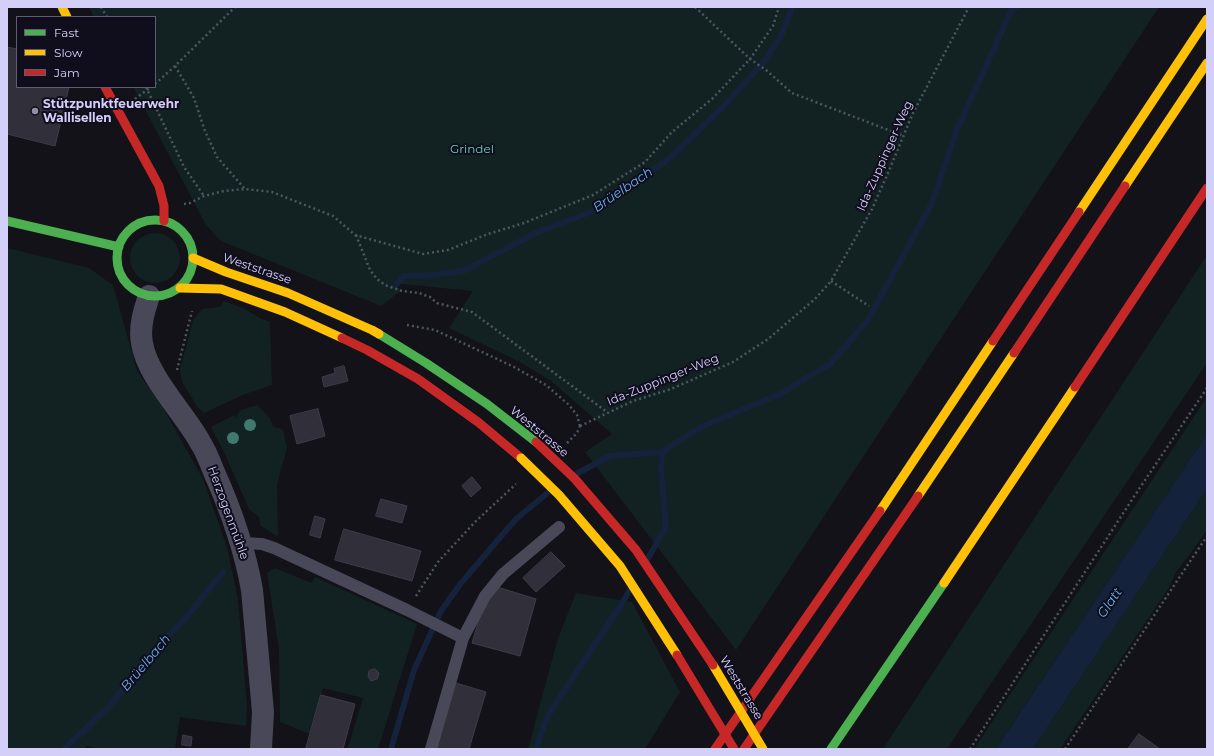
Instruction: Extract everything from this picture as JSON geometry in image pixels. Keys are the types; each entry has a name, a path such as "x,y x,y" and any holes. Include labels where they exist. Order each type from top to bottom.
{"main road":[{"path":"62,7 66,16"},
{"path":"715,749 881,508 1207,20"},
{"path":"744,749 909,511 1207,62"},
{"path":"106,88 159,186 164,206 164,221"},
{"path":"831,749 979,532 1207,188"},
{"path":"154,220 164,221 179,228 187,236 192,247 192,269 180,288 160,296 148,296 136,291 126,283 120,273 117,260 119,247 124,236 132,228 143,222 154,220"},
{"path":"7,221 119,247"},
{"name":"Weststrasse","path":"193,258 226,272 288,293 372,330 426,362 487,404 536,442 574,479 636,550 704,651 763,749"},
{"path":"180,288 221,289 285,312 367,350 418,379 478,422 521,458 559,495 620,566 686,669 734,749"},
{"path":"827,749 844,730"}],"street":[{"name":"Herzogenmühle","path":"148,296 142,323 142,344 148,362 201,443 221,488 241,543 249,572 263,712 261,749"}],"lane":[{"path":"431,749 460,637 485,596 504,574 559,527"},
{"path":"241,543 262,544 274,548 412,612 460,637"}],"path":[{"path":"101,7 106,16"},
{"path":"156,83 234,7"},
{"path":"695,7 752,60 792,93 904,136"},
{"path":"164,206 190,203 204,196 224,191 245,189 272,192 333,216 355,235 423,254 448,250 488,234 524,223 593,195 645,162 672,132 712,99 752,60 773,26 779,7"},
{"name":"Ida-Zuppinger-Weg","path":"580,426 633,400 671,389 733,362 768,339 815,299 830,281 872,209 913,113 969,7"},
{"path":"175,66 194,98 205,131 217,157 245,189"},
{"path":"146,88 184,167 204,196"},
{"path":"355,235 370,270 377,279 385,285 402,291 419,293 437,303 472,312 607,412"},
{"path":"830,281 869,306"},
{"path":"176,376 194,304"},
{"path":"372,330 400,324 435,330 514,366 546,385 569,405 577,415 580,426 577,433 566,444"},
{"path":"970,749 1135,495 1207,388"},
{"path":"412,612 438,562 475,522 521,480"},
{"path":"1065,749 1207,536"}],"green space":[{"name":"Grindel","path":"89,7 1159,7 736,650 585,452 612,434 551,381 520,362 449,328 473,291 391,283 402,290 381,306 221,241 206,225 134,88 156,88 156,16 94,16"},
{"path":"150,233 160,233 173,240 180,253 180,263 173,276 160,283 150,283 141,279 134,272 130,263 130,253 134,244 141,237"},
{"path":"7,248 89,268 113,285 137,371 162,406 203,479 227,547 238,600 247,705 246,726 180,717 175,749 100,749 87,746 84,749 7,749"},
{"path":"1207,255 1207,363 947,749 883,749"},
{"path":"224,301 243,308 270,322 272,385 245,394 204,413 198,408 182,382 180,370 193,320 202,309 220,307"},
{"path":"1207,397 1207,434 996,749 974,749"},
{"path":"257,405 270,418 273,427 283,429 287,448 277,484 278,537 260,525 259,517 249,509 224,452 211,427 234,415 235,418 241,410"},
{"path":"1207,489 1207,530 1176,572 1168,589 1060,749 1033,749"},
{"path":"275,568 312,583 315,577 417,624 378,749 348,748 363,698 323,688 310,734 280,722 279,649 267,573"},
{"path":"576,593 632,602 680,692 645,749 528,749 558,638"}],"water":[{"name":"Glatt","path":"1207,434 1207,489 1033,749 996,749"}],"building":[{"name":"Stützpunktfeuerwehr Wallisellen","path":"7,47 16,49 16,88 69,88 55,146 7,134"},
{"path":"344,366 348,381 324,387 322,377 335,373 334,369"},
{"path":"318,409 325,436 297,444 290,416"},
{"path":"472,477 481,488 471,497 462,486"},
{"path":"381,499 407,506 402,523 376,516"},
{"path":"315,516 325,519 320,538 310,535"},
{"path":"344,529 421,551 412,581 335,560"},
{"path":"551,552 565,566 536,592 523,578"},
{"path":"497,587 536,599 520,656 472,643 484,602"},
{"path":"375,669 379,673 377,679 371,681 368,676 369,671"},
{"path":"456,683 486,692 469,749 436,749"},
{"path":"321,695 355,704 343,749 306,749"},
{"path":"1139,734 1160,749 1128,749"},
{"path":"183,735 192,737 191,746 182,745"}],"waterway":[{"name":"Brüelbach","path":"395,286 404,276 433,275 463,271 536,233 596,210 671,157 724,106 767,58 783,32 792,7"},
{"path":"576,474 610,456 662,452 701,427 780,394 830,364 868,320 932,203 956,132 1011,11 1017,7"},
{"path":"647,560 666,527 661,470 662,452"},
{"path":"391,749 414,670 441,611 461,583 516,519 550,491"},
{"name":"Brüelbach","path":"64,749 111,705 145,659 184,620 223,572"},
{"path":"536,749 547,717 630,590"}],"traffic: fast":[{"path":"155,220 170,223 182,231 190,243 193,258 190,273 182,285 170,293 155,296 140,293 128,285 120,273 117,258 120,243 128,231 140,223 155,220"},
{"path":"7,221 119,247"},
{"path":"379,334 426,363 487,404 536,442"},
{"path":"831,749 944,583"}],"traffic: slow":[{"path":"62,7 66,16"},
{"path":"1079,212 1207,19"},
{"path":"1125,186 1207,63"},
{"path":"193,258 226,272 288,293 379,334"},
{"path":"180,288 221,289 285,312 342,338"},
{"path":"880,511 993,341"},
{"path":"918,496 1014,353"},
{"path":"944,583 1075,387"},
{"path":"521,458 559,495 620,566 677,655"},
{"path":"713,665 763,749"}],"traffic: jam":[{"path":"106,88 159,186 164,206 164,221"},
{"path":"1014,353 1125,186"},
{"path":"1075,387 1207,188"},
{"path":"993,341 1079,212"},
{"path":"342,338 367,350 418,379 478,422 521,458"},
{"path":"536,442 575,479 636,550 713,665"},
{"path":"744,749 918,496"},
{"path":"715,749 880,511"},
{"path":"677,655 734,749"}],"place":[{"name":"Stützpunktfeuerwehr Wallisellen","path":"35,111"}]}
